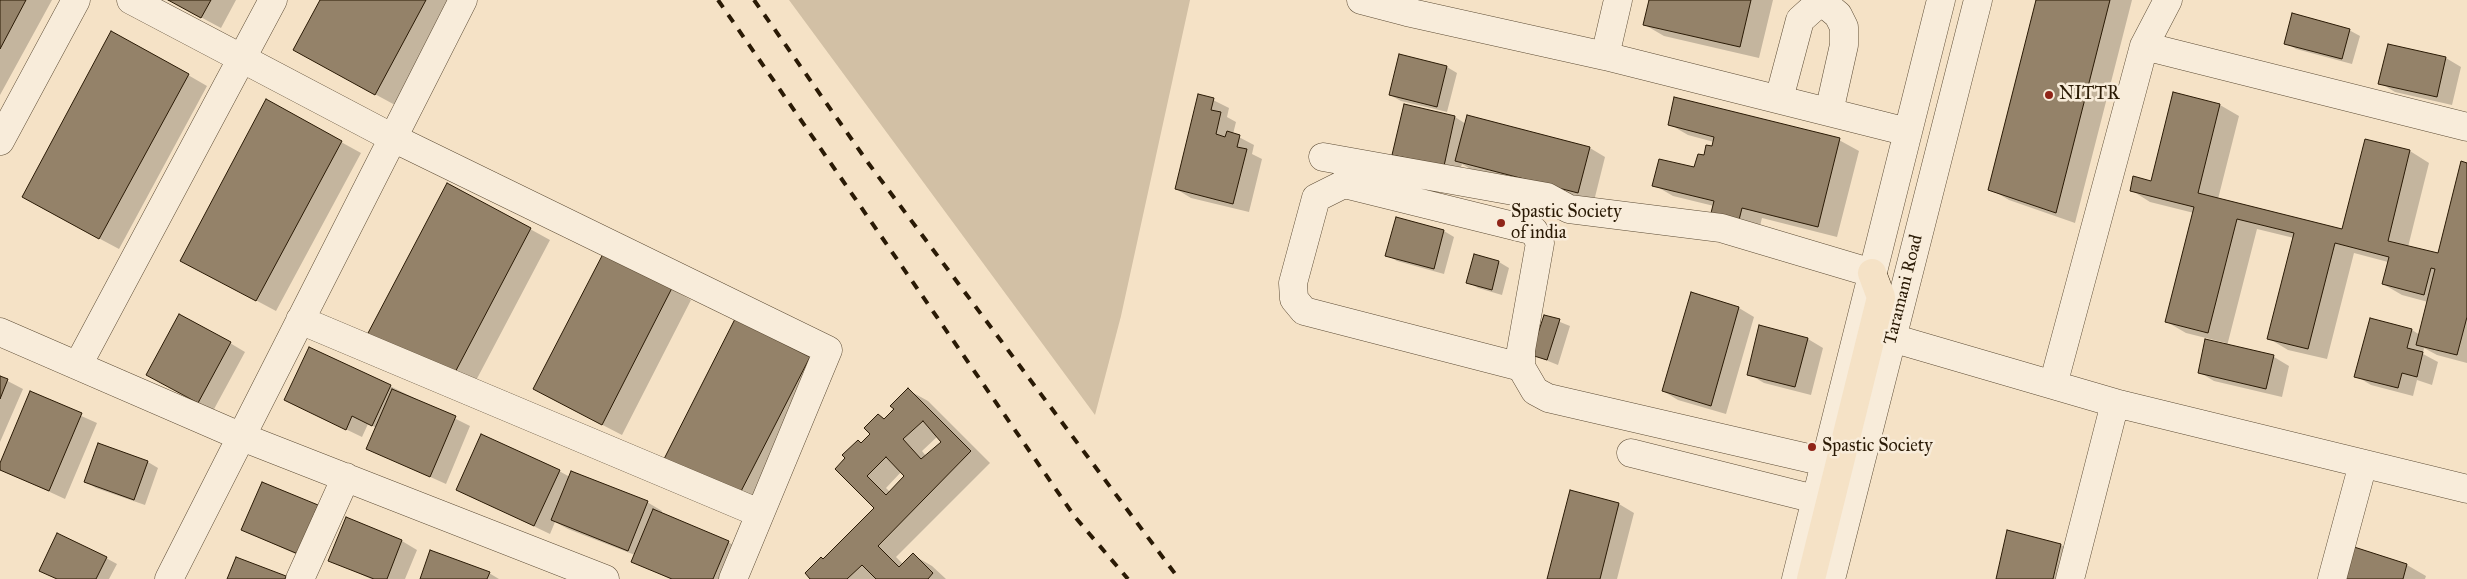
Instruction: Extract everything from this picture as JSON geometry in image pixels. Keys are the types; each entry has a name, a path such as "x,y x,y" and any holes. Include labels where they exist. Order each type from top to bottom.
{"main road":[{"path":"1812,579 1881,296 1872,273"}],"street":[{"path":"0,141 76,0"},
{"path":"131,0 393,138 828,350 733,579"},
{"path":"78,365 273,0"},
{"path":"170,579 462,0"},
{"path":"1361,0 1605,56 1908,132"},
{"path":"1605,56 1618,0"},
{"name":"Taramani Road","path":"1796,579 1941,0"},
{"name":"Taramani Road","path":"1830,579 1978,0"},
{"path":"2053,386 2144,46 2168,0"},
{"path":"1779,99 1800,20 1820,1 1838,15 1844,27 1844,45 1830,112"},
{"path":"2144,46 2467,126"},
{"path":"1323,157 1547,197 1569,209 1721,228 1872,273"},
{"path":"1521,367 1304,311 1294,299 1294,283 1316,198 1344,184 1534,231 1540,243 1521,350 1521,367 1535,391 1548,398 1825,462"},
{"path":"300,320 759,513"},
{"path":"0,332 242,437 604,579"},
{"path":"1892,338 2115,403 2467,489"},
{"path":"2070,579 2115,403"},
{"path":"1631,453 1816,499"},
{"path":"2332,579 2364,464"},
{"path":"300,579 346,478"}],"shaded area":[{"path":"789,0 1190,0 1121,316 1095,415"}],"building":[{"path":"0,0 26,0 0,49"},
{"path":"168,0 211,0 201,18"},
{"path":"320,0 426,0 375,95 293,50"},
{"path":"1649,0 1751,0 1740,47 1643,25"},
{"name":"NITTR","path":"2036,0 2110,0 2056,213 1988,190"},
{"path":"2292,13 2350,29 2342,59 2284,44"},
{"path":"111,31 189,74 99,239 22,197"},
{"path":"2388,44 2446,57 2437,97 2378,84"},
{"path":"1399,54 1447,66 1437,107 1389,95"},
{"path":"2173,92 2220,104 2198,193 2342,229 2365,139 2410,150 2388,241 2438,253 2461,161 2467,163 2467,317 2457,355 2416,345 2435,269 2431,268 2424,295 2382,284 2389,257 2335,243 2308,349 2267,339 2294,233 2237,219 2208,333 2165,322 2194,207 2130,191 2133,176 2151,181"},
{"path":"1198,94 1214,98 1211,110 1221,112 1216,134 1225,137 1227,131 1240,135 1237,147 1247,149 1233,204 1175,189"},
{"path":"1674,97 1840,138 1818,227 1742,208 1737,228 1709,221 1714,201 1652,186 1659,159 1694,167 1698,154 1704,155 1706,145 1712,146 1714,137 1668,125"},
{"path":"266,99 342,141 256,301 180,261"},
{"path":"1404,104 1455,116 1444,166 1392,155"},
{"path":"1467,115 1590,147 1578,193 1455,161"},
{"path":"447,183 531,228 451,380 367,335"},
{"path":"1396,217 1444,230 1434,269 1385,256"},
{"path":"604,252 672,288 602,425 533,389"},
{"path":"1474,254 1499,261 1492,290 1466,283"},
{"path":"1691,292 1739,307 1711,406 1662,391"},
{"path":"179,314 231,342 198,403 146,375"},
{"path":"1544,315 1560,319 1547,360 1531,355"},
{"path":"2370,318 2412,329 2407,348 2423,352 2417,377 2402,373 2398,388 2354,377"},
{"path":"735,319 810,357 737,499 663,461"},
{"path":"1759,325 1808,338 1795,387 1747,375"},
{"path":"2205,339 2274,355 2266,389 2198,373"},
{"path":"309,347 391,385 372,426 352,416 346,430 284,400"},
{"path":"0,376 8,379 0,399"},
{"path":"908,388 971,451 878,546 899,567 913,553 933,573 928,579 876,579 862,565 847,579 810,579 805,573 821,557 823,559 874,508 835,469 845,458 842,455 858,440 861,443 870,434 864,428 878,414 884,419 894,409 890,406","holes":["923,421 941,442 921,459 903,439","886,457 904,476 886,495 867,476"]},
{"path":"392,389 456,416 430,477 366,449"},
{"path":"30,391 82,413 49,491 0,470 0,463"},
{"path":"481,434 560,470 534,526 456,490"},
{"path":"98,443 148,461 134,500 84,482"},
{"path":"571,471 648,501 628,551 551,520"},
{"path":"262,482 318,505 298,554 241,530"},
{"path":"1570,490 1619,503 1600,579 1547,579"},
{"path":"653,509 729,541 713,579 672,579 631,562"},
{"path":"346,517 402,540 387,579 374,579 328,561"},
{"path":"2007,530 2061,544 2053,579 1996,579"},
{"path":"57,533 107,557 96,579 57,579 39,571"},
{"path":"2351,546 2407,564 2403,579 2341,579"},
{"path":"430,550 490,572 487,579 420,579"},
{"path":"236,557 286,576 285,579 227,579"}],"railway":[{"path":"718,0 1075,517 1128,579"},
{"path":"754,0 869,164 1179,579"}],"place":[{"name":"NITTR","path":"2049,95"},
{"name":"Spastic Society of india","path":"1501,223"},
{"name":"Spastic Society","path":"1812,447"}]}
